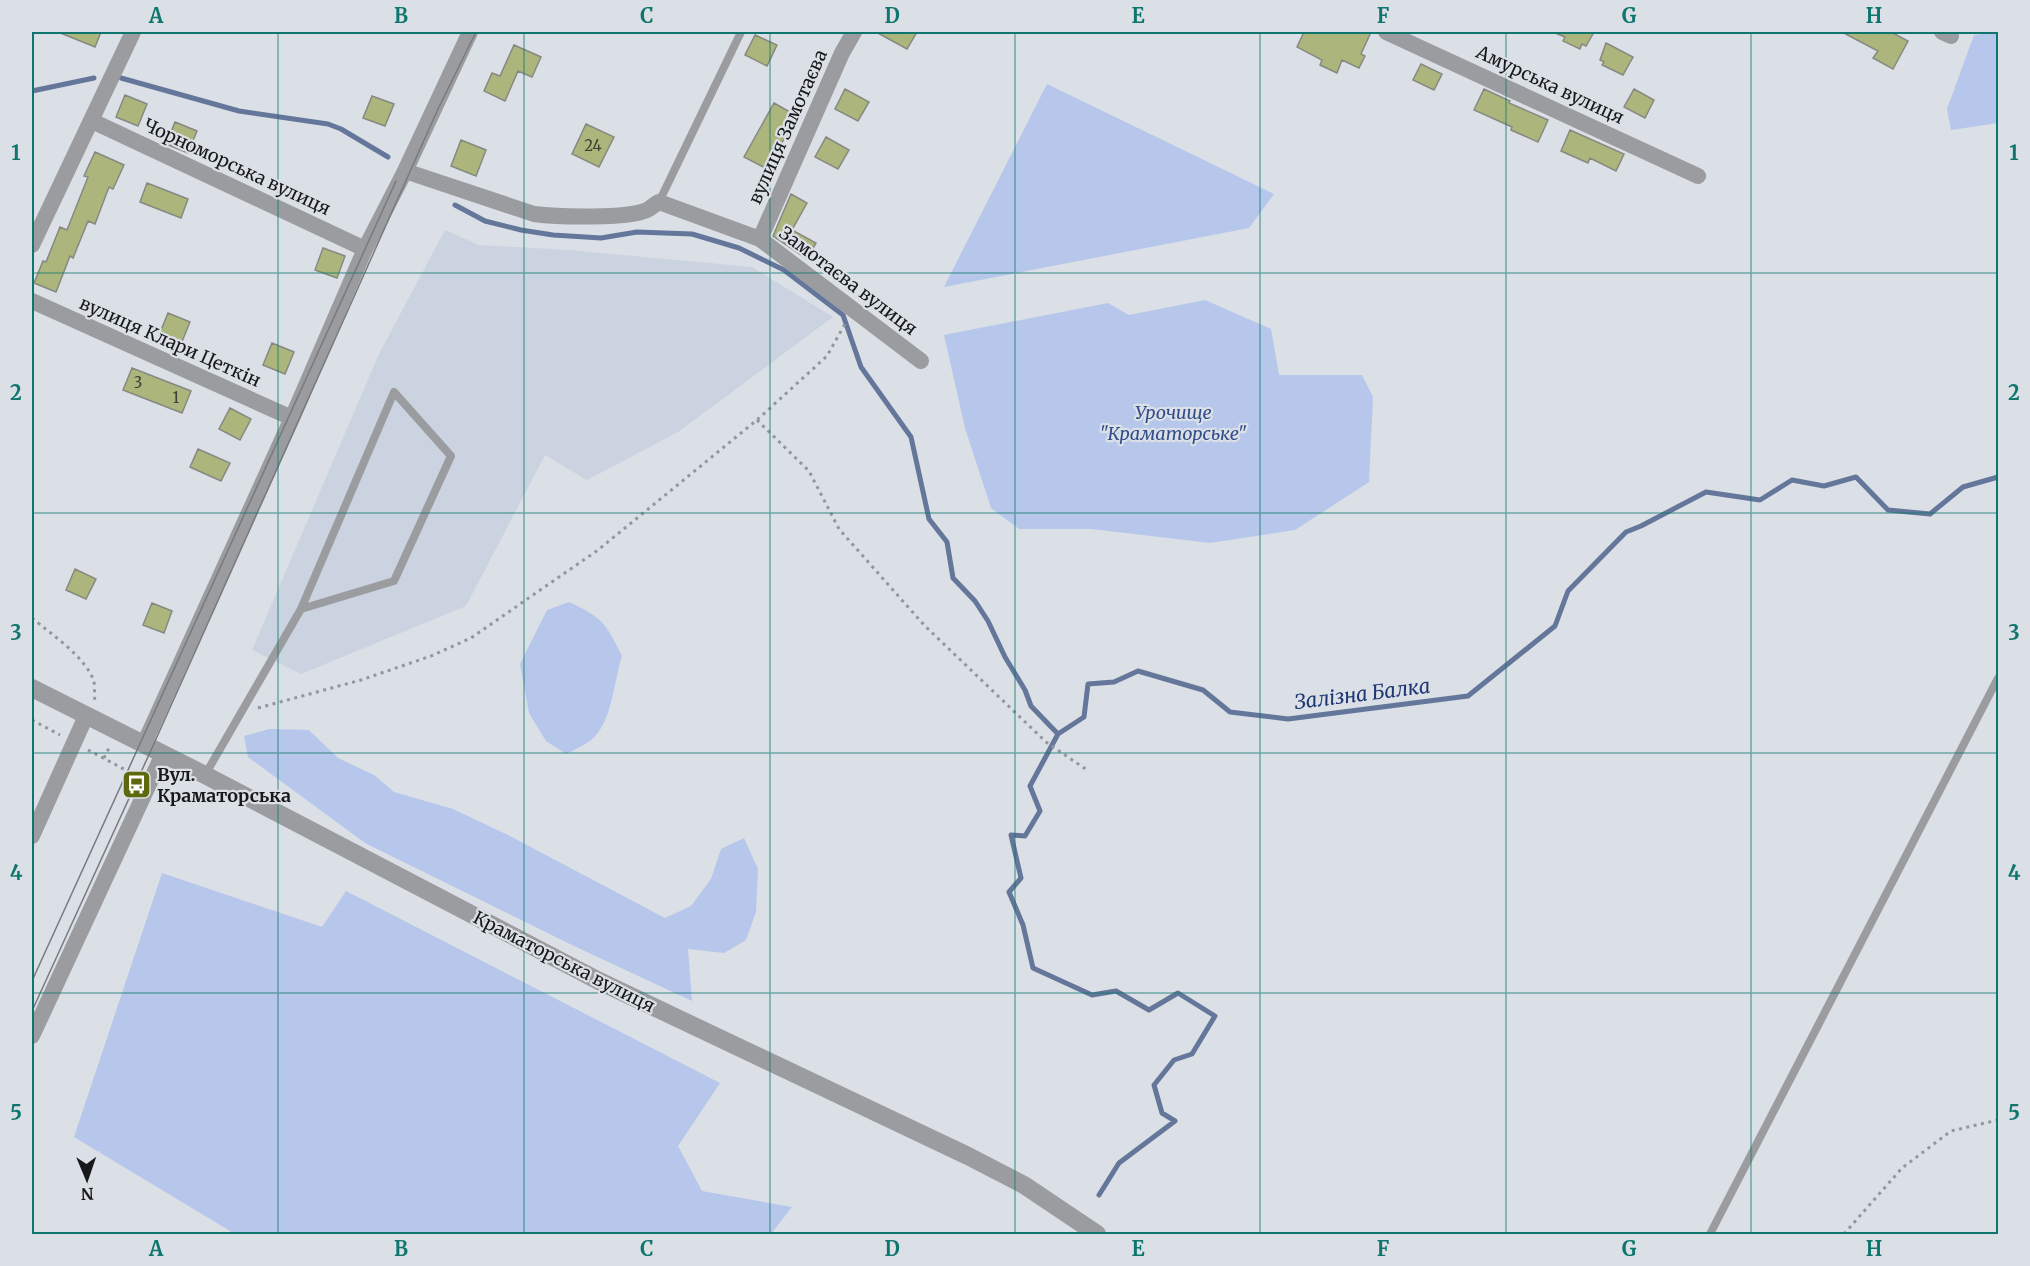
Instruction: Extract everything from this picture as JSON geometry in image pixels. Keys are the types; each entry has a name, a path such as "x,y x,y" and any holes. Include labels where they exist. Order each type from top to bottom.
{"street":[{"path":"32,245 133,32"},
{"path":"144,744 292,418 365,249 405,171 470,32"},
{"name":"вулиця Замотаєва","path":"760,239 842,53 854,32"},
{"name":"Амурська вулиця","path":"1386,32 1419,38 1698,176"},
{"name":"Чорноморська вулиця","path":"92,121 365,249"},
{"path":"405,171 534,214 552,217 629,214 647,210 658,202"},
{"name":"Замотаєва вулиця","path":"658,202 760,239 921,362"},
{"name":"вулиця Клари Цеткін","path":"32,301 292,418"},
{"name":"Краматорська вулиця","path":"32,688 205,775 599,981 1005,1175 1062,1209 1097,1234"},
{"path":"32,836 73,742 92,719"},
{"path":"32,1036 163,754"}],"lane":[{"path":"658,202 741,32"},
{"path":"205,775 301,609 394,392 451,456 394,581 301,609"},
{"path":"1710,1234 1998,678"}],"path":[{"path":"242,712 361,680 431,656 471,638 589,557 756,420 827,356 852,309"},
{"path":"756,420 809,471 839,529 924,625 1046,742 1088,770"},
{"path":"32,618 60,641 88,669 94,683 92,719"},
{"path":"32,720 150,782"},
{"path":"1844,1234 1902,1168 1951,1131 1998,1120"}],"shaded area":[{"path":"445,230 479,245 569,250 752,267 833,317 678,432 587,480 545,455 466,606 301,674 252,650 379,354"}],"green space":[{"path":"1998,32 1998,123 1951,130 1947,109 1974,35"},
{"path":"1047,84 1274,194 1249,228 944,287"},
{"name":"Урочище \"Краматорське\"","path":"1205,300 1271,329 1279,375 1362,375 1373,397 1369,482 1295,530 1210,543 1092,529 1019,529 991,508 965,428 944,335 1108,303 1129,315"},
{"path":"569,602 589,612 602,622 622,656 604,724 591,740 566,754 546,741 529,713 520,664 547,610"},
{"path":"269,729 309,730 338,758 374,775 394,792 453,809 508,835 665,918 691,906 711,879 721,849 744,838 758,869 756,912 746,940 724,953 688,949 692,1001 574,946 365,843 248,757 244,736"},
{"path":"162,873 322,927 346,891 720,1083 678,1146 702,1191 792,1207 771,1234 235,1234 74,1137"}],"building":[{"path":"58,32 101,32 95,47"},
{"path":"876,32 917,32 907,49"},
{"path":"1304,32 1371,32 1361,54 1365,56 1359,68 1342,60 1337,73 1320,65 1322,60 1297,47"},
{"path":"1553,32 1594,32 1586,46 1582,44 1580,49 1563,41 1565,37"},
{"path":"1842,32 1891,32 1908,41 1893,69 1873,58 1878,51"},
{"path":"755,35 777,45 767,66 745,55"},
{"path":"1606,43 1633,57 1623,75 1602,65 1604,62 1600,60"},
{"path":"514,45 541,57 532,77 518,71 505,101 484,91 492,73 500,76"},
{"path":"1421,64 1442,74 1434,90 1413,80"},
{"path":"845,89 869,102 858,121 835,109"},
{"path":"1484,89 1548,120 1538,142 1474,110"},
{"path":"1634,89 1654,100 1645,118 1624,107"},
{"path":"125,95 147,104 138,126 116,117"},
{"path":"372,96 394,104 385,126 363,118"},
{"path":"774,103 797,116 767,169 744,157"},
{"path":"175,122 197,131 188,153 166,144"},
{"path":"586,124 614,137 599,167 572,154"},
{"path":"1570,130 1624,154 1616,171 1590,158 1588,163 1561,151"},
{"path":"826,137 849,150 838,169 815,157"},
{"path":"461,140 486,150 476,176 451,166"},
{"path":"95,152 124,165 113,189 109,187 95,224 88,221 73,258 70,256 56,292 34,283 43,261 46,262 60,227 67,230 88,177 84,176"},
{"path":"147,183 188,199 181,218 140,202"},
{"path":"791,194 807,203 792,230 816,243 807,259 773,236"},
{"path":"323,248 345,256 337,278 315,270"},
{"path":"168,313 190,322 181,344 159,335"},
{"path":"272,343 294,352 285,374 263,365"},
{"path":"132,368 191,391 182,413 123,390"},
{"path":"230,408 251,419 240,440 219,429"},
{"path":"198,449 230,463 221,481 190,467"},
{"path":"75,569 96,579 86,599 66,590"},
{"path":"152,603 172,611 164,633 143,625"}],"waterway":[{"path":"32,91 94,78"},
{"path":"121,78 239,111 328,124 341,129 388,157"},
{"path":"455,205 485,221 553,235 601,238 637,232 692,234 739,248 784,270 843,315 861,367 911,437 929,519 947,542 953,578 975,601 988,621 1005,657 1025,690 1031,706 1058,734"},
{"name":"Залізна Балка","path":"1099,1195 1119,1163 1175,1121 1162,1113 1154,1085 1174,1060 1192,1054 1215,1016 1178,993 1149,1010 1116,991 1092,995 1033,968 1023,925 1009,892 1021,878 1011,835 1025,836 1040,811 1030,786 1058,734 1084,717 1088,684 1114,682 1138,671 1203,690 1230,712 1288,719 1468,696 1555,626 1568,591 1626,532 1706,492 1760,500 1792,480 1824,486 1856,477 1888,510 1930,514 1963,487 1998,477"}],"tram line":[{"path":"32,1011 438,109 476,32"},
{"path":"32,981 396,181"}],"place":[{"name":"Вул. Краматорська","path":"136,785"}]}
